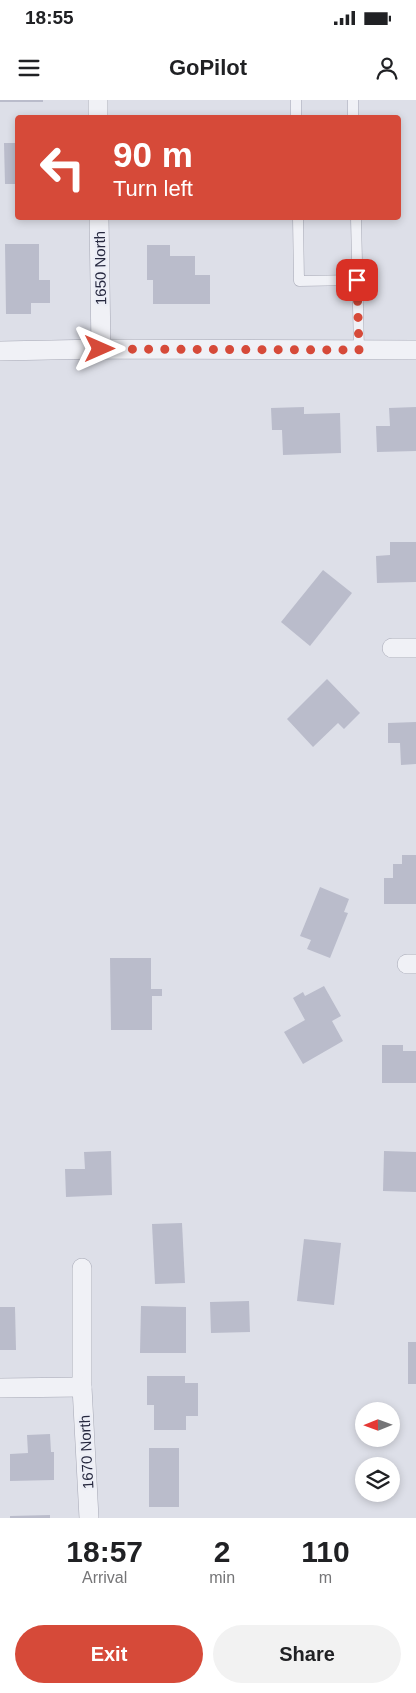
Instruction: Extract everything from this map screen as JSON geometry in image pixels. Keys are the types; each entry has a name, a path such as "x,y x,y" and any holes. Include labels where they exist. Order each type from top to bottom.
{"street":[{"path":"98,100 98,115"},
{"name":"1650 North","path":"99,220 100,349"},
{"path":"0,352 100,349 416,350"},
{"path":"392,648 416,648"},
{"name":"1670 North","path":"82,1268 82,1386 89,1518"},
{"path":"0,1388 82,1386"}],"lane":[{"path":"296,100 296,115"},
{"path":"353,100 353,115"},
{"path":"298,220 299,281 357,280"},
{"path":"356,220 359,350"}],"building":[{"path":"0,100 43,100 43,102 0,102"},
{"path":"4,143 15,143 15,184 5,184"},
{"path":"5,244 39,244 39,280 50,280 50,303 31,303 31,314 6,314"},
{"path":"147,245 170,245 170,256 195,256 195,275 210,275 210,304 153,304 153,280 147,280"},
{"path":"304,407 304,414 340,413 341,453 283,455 282,430 272,430 271,408"},
{"path":"416,407 416,451 377,452 376,426 390,426 389,408"},
{"path":"390,542 416,542 416,582 377,583 376,556 390,555"},
{"path":"323,570 352,593 310,646 281,622"},
{"path":"327,679 360,713 344,729 338,723 313,747 287,719"},
{"path":"416,722 416,764 401,765 400,743 388,743 388,723"},
{"path":"402,855 416,855 416,904 384,904 384,878 393,878 393,864 402,864"},
{"path":"320,887 349,899 344,912 348,913 330,958 307,949 311,940 300,936"},
{"path":"110,958 151,958 151,989 162,989 162,996 152,996 152,1030 111,1030"},
{"path":"324,986 341,1016 332,1021 343,1041 303,1064 284,1032 305,1020 293,998 303,992 305,996"},
{"path":"382,1045 403,1045 403,1051 416,1051 416,1083 382,1083"},
{"path":"111,1151 112,1195 66,1197 65,1169 85,1169 84,1152"},
{"path":"384,1151 416,1152 416,1192 383,1191"},
{"path":"182,1223 185,1283 155,1284 152,1224"},
{"path":"304,1239 341,1243 334,1305 297,1301"},
{"path":"249,1301 250,1332 211,1333 210,1302"},
{"path":"141,1306 186,1307 186,1353 140,1353"},
{"path":"0,1307 15,1307 16,1350 0,1350"},
{"path":"408,1342 416,1342 416,1384 408,1384"},
{"path":"147,1376 185,1376 185,1383 198,1383 198,1416 186,1416 186,1430 154,1430 154,1405 147,1405"},
{"path":"50,1434 51,1452 54,1452 54,1480 10,1481 10,1454 28,1453 27,1435"},
{"path":"149,1448 179,1448 179,1507 149,1507"},
{"path":"50,1515 50,1518 10,1518 10,1516"}],"route":[{"path":"100,349 359,350 357,280"}]}
